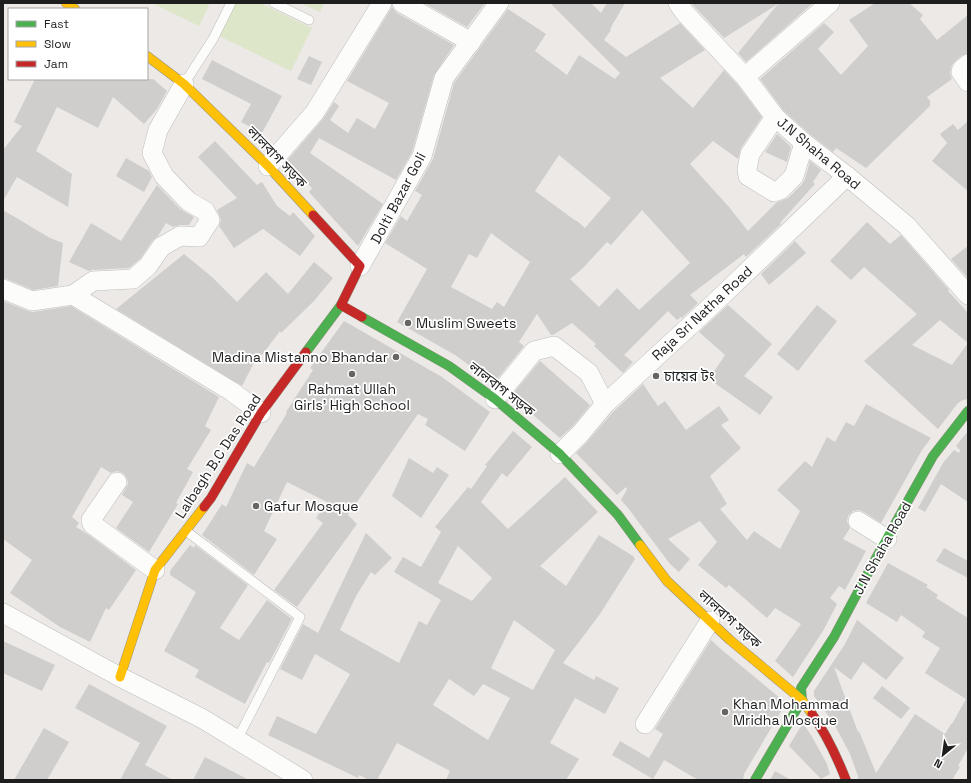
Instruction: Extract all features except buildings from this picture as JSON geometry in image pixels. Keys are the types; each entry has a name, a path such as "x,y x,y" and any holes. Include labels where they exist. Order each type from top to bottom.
{"street":[{"path":"268,166 315,112 382,3"},
{"path":"402,3 471,42"},
{"name":"Dolti Bazar Goli","path":"360,266 422,156 444,78 499,3"},
{"name":"J.N Shaha Road","path":"678,3 684,12 745,77 775,118 907,226 968,295"},
{"path":"745,77 830,3"},
{"name":"লালবাগ সড়ক","path":"148,57 184,84 268,166 360,266"},
{"path":"3,288 32,301 73,295 94,281 133,279 148,266 161,248 180,236 199,237 210,220 205,211 188,201 164,176 152,153 158,130 184,84"},
{"path":"775,118 750,154 747,169 748,176 774,192 780,190 794,176 804,143"},
{"name":"Raja Sri Natha Road","path":"560,454 580,434 605,404 708,309 847,176"},
{"path":"341,305 360,266"},
{"path":"73,295 231,391 261,414"},
{"name":"লালবাগ সড়ক","path":"341,305 449,366 494,399 560,454 618,515 667,581 730,640 802,700 822,728 838,759 846,780"},
{"name":"Lalbagh B.C Das Road","path":"120,677 155,570 211,498 261,414 341,305"},
{"path":"494,399 534,351 554,346 588,373 605,404"},
{"name":"J.N Shaha Road","path":"802,700 801,688 834,637 933,456 968,411"},
{"path":"117,482 91,520 92,524 155,570"},
{"path":"858,521 887,539"},
{"path":"3,613 120,677 203,719 303,780"},
{"path":"645,724 710,621"},
{"path":"755,780 802,700"}],"lane":[{"path":"184,84 213,39 231,3"},
{"path":"274,3 309,20"},
{"path":"186,531 300,617 237,740"}],"green space":[{"path":"152,3 210,3 199,26"},
{"path":"233,3 260,3 312,28 291,71 217,35"},
{"path":"300,3 324,3 320,12"}],"traffic: fast":[{"path":"306,352 341,305"},
{"path":"362,317 449,366 495,399 560,454 618,515 640,545"},
{"path":"755,780 802,700 801,688 834,637 933,456 968,411"}],"traffic: slow":[{"path":"66,3 74,8"},
{"path":"148,57 184,84 268,166 313,215"},
{"path":"120,677 155,570 204,507"},
{"path":"640,545 667,581 730,640 802,700 812,714"}],"traffic: jam":[{"path":"313,215 360,266 341,305 362,317"},
{"path":"204,507 211,498 261,413 306,352"},
{"path":"812,714 831,746 846,780"}],"place":[{"name":"Muslim Sweets","path":"408,323"},
{"name":"Madina Mistanno Bhandar","path":"396,357"},
{"name":"Rahmat Ullah Girls' High School","path":"352,374"},
{"name":"চায়ের টং","path":"656,376"},
{"name":"Gafur Mosque","path":"256,506"},
{"name":"Khan Mohammad Mridha Mosque","path":"725,712"}]}
